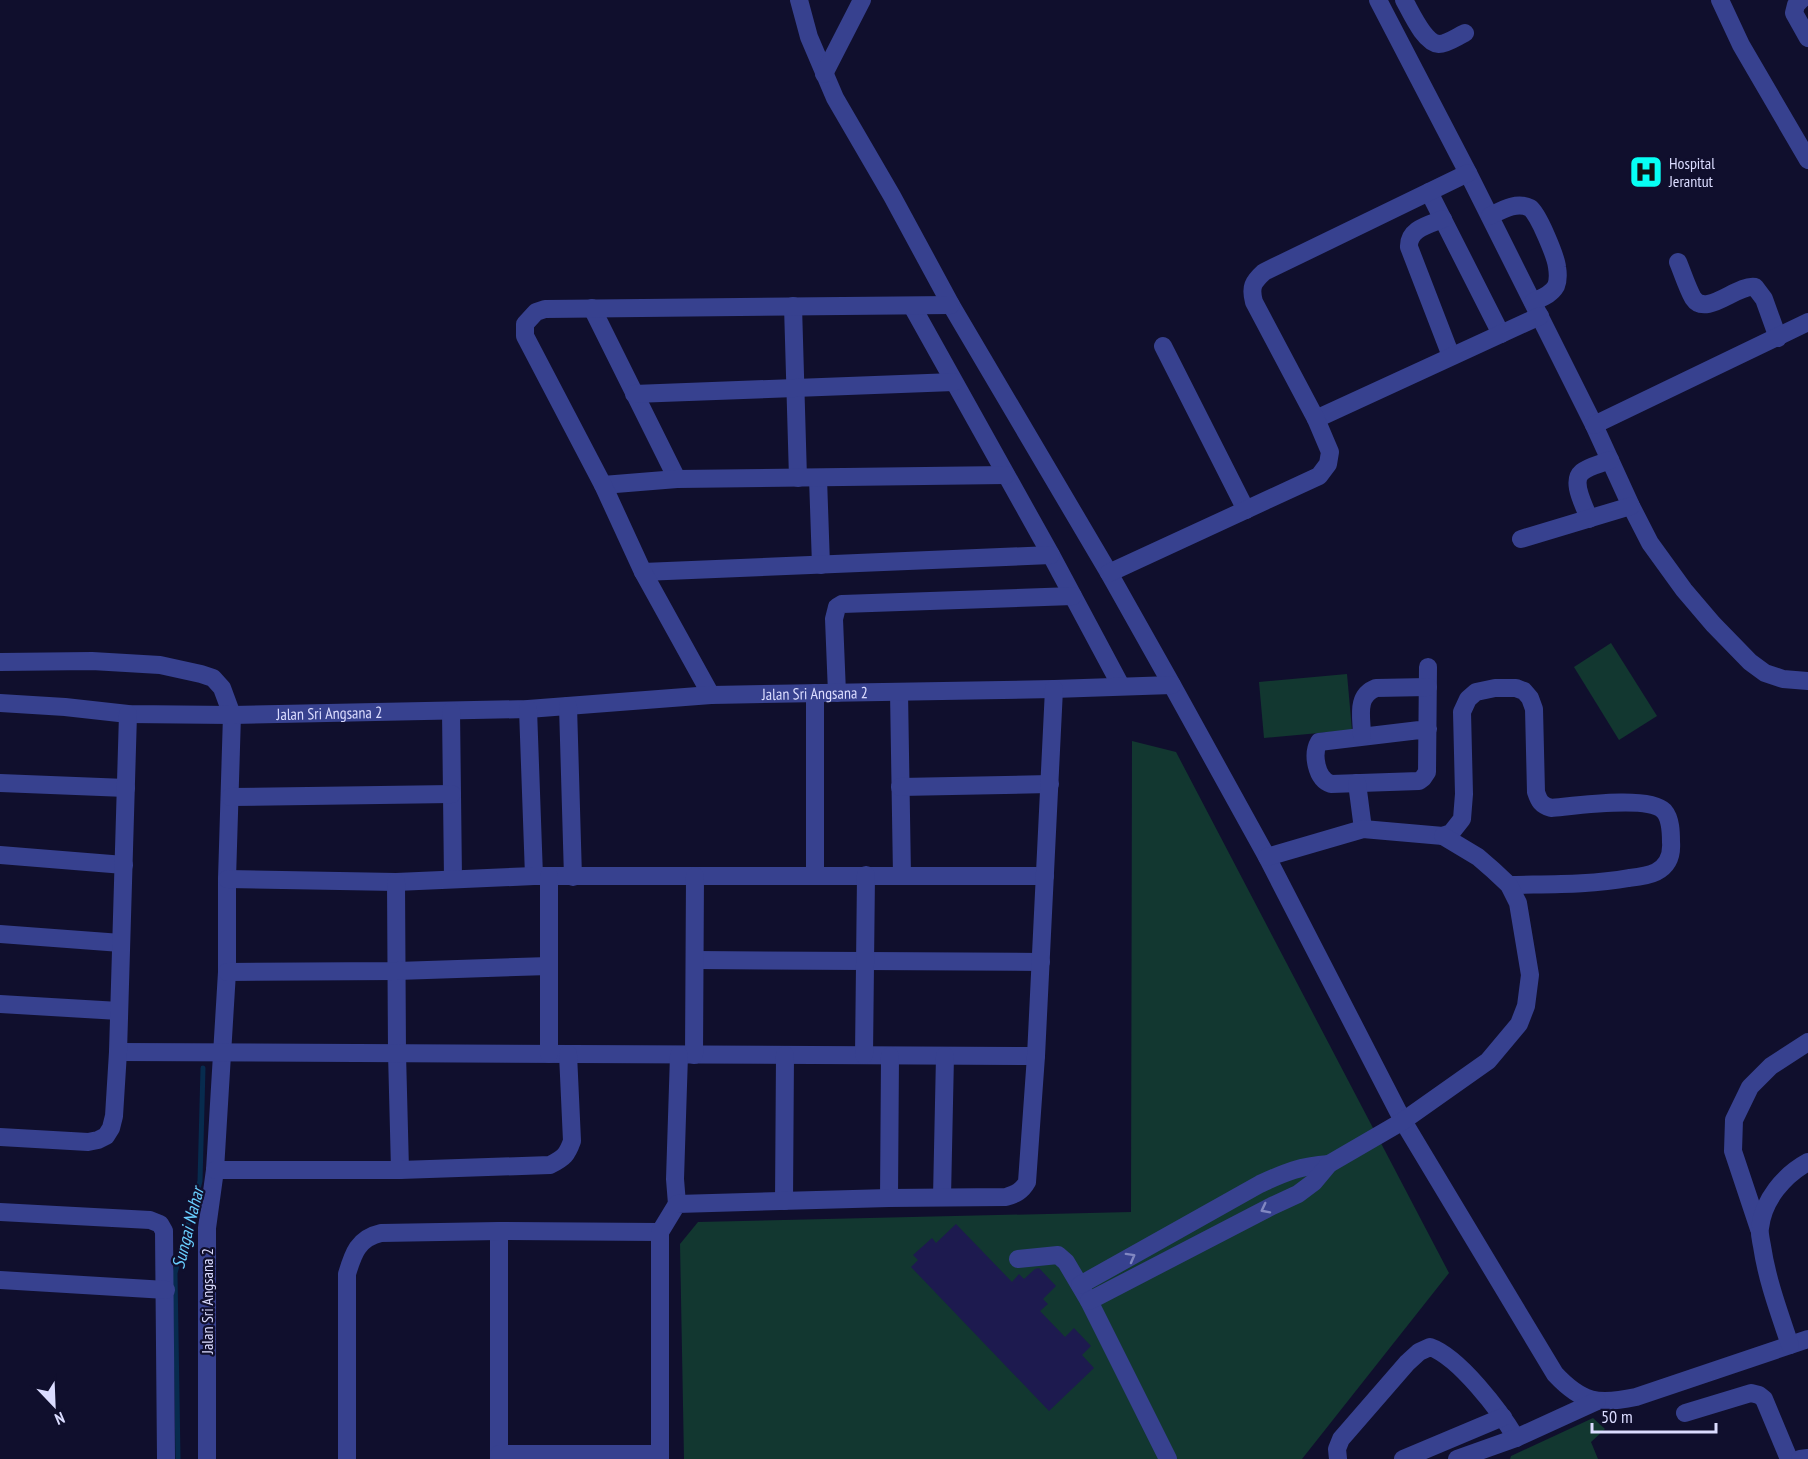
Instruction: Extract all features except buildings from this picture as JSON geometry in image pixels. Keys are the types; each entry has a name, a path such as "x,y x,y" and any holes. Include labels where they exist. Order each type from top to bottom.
{"street":[{"path":"799,0 808,38 835,98 892,196 951,305 1172,685 1267,857 1404,1121 1555,1374 1572,1391 1582,1397 1597,1401 1616,1401 1808,1339"},
{"path":"824,74 862,0"},
{"path":"1378,0 1490,216 1650,543 1684,590 1750,662 1766,673 1783,679 1808,681"},
{"path":"1404,0 1430,41 1436,44 1442,43 1465,33"},
{"path":"1720,0 1741,45 1806,152"},
{"path":"1801,0 1796,5 1794,13 1808,38"},
{"path":"1108,573 1320,476 1328,465 1330,452 1316,419 1254,302 1251,290 1254,281 1264,272 1468,173"},
{"path":"1429,192 1501,334"},
{"path":"1316,419 1501,334 1536,309 1551,293 1558,280 1557,267 1551,246 1534,211 1517,205 1490,216"},
{"path":"1443,219 1411,235 1409,247 1451,356"},
{"path":"1677,262 1693,298 1698,303 1705,305 1713,303 1744,288 1755,287 1764,299 1778,338"},
{"path":"711,695 643,572 603,485 525,336 525,324 536,312 545,309 951,305"},
{"path":"793,306 798,478"},
{"path":"912,306 1121,686"},
{"path":"592,308 677,479"},
{"path":"1594,425 1808,322"},
{"path":"1163,346 1246,510"},
{"path":"634,394 954,382"},
{"path":"1589,519 1577,486 1578,479 1587,469 1610,460"},
{"path":"603,485 677,479 1006,475"},
{"path":"818,478 821,565"},
{"path":"1521,539 1631,506"},
{"path":"643,572 1051,555"},
{"path":"837,693 834,619 837,607 842,604 1073,596"},
{"path":"0,662 92,661 160,665 201,674 213,678 222,688 232,715 128,714 0,703"},
{"path":"1428,667 1428,729 1427,772 1423,778 1419,781 1331,784 1322,779 1319,774 1316,748 1319,742 1428,729"},
{"name":"Jalan Sri Angsana 2","path":"207,1459 207,1228 215,1170 227,972 227,879 232,715 528,709 711,695 1172,685"},
{"path":"1362,736 1361,701 1369,691 1376,688 1428,687"},
{"path":"1443,836 1451,832 1462,819 1464,794 1462,712 1468,699 1476,692 1495,688 1516,688 1524,691 1530,698 1534,709 1536,792 1539,801 1545,806 1551,808 1624,803 1650,804 1664,811 1670,823 1671,854 1665,867 1654,874 1615,881 1509,885"},
{"path":"677,1204 1006,1197 1015,1195 1023,1189 1027,1182 1036,1056 1054,689"},
{"path":"899,692 902,876"},
{"path":"815,693 815,875"},
{"path":"568,706 573,877"},
{"path":"528,709 549,966 549,1054"},
{"path":"451,711 453,879"},
{"path":"0,1137 88,1142 106,1136 111,1128 114,1116 118,1052 128,714"},
{"path":"0,783 126,788"},
{"path":"1357,783 1363,829"},
{"path":"900,787 1050,784"},
{"path":"230,797 452,794"},
{"path":"1089,1301 1298,1194 1314,1182 1329,1164 1404,1121 1488,1061 1519,1024 1526,1006 1530,975 1518,903 1509,885 1478,857 1443,836 1363,829 1267,857"},
{"path":"0,855 124,865"},
{"path":"227,879 396,882 542,876 1045,876"},
{"path":"499,1231 499,1457 660,1456 660,1232 677,1204 675,1179 695,960 695,876"},
{"path":"864,1055 866,876"},
{"path":"396,882 400,1170"},
{"path":"0,934 121,942"},
{"path":"695,960 1041,962"},
{"path":"227,972 397,971 549,966"},
{"path":"0,1004 119,1011"},
{"path":"1790,1345 1765,1271 1759,1229 1733,1151 1734,1120 1750,1087 1771,1066 1808,1042"},
{"path":"118,1052 1036,1056"},
{"path":"215,1170 400,1170 550,1165 560,1161 567,1154 572,1141 568,1054"},
{"path":"784,1201 785,1055"},
{"path":"889,1198 890,1056"},
{"path":"942,1197 945,1056"},
{"path":"1759,1229 1766,1205 1780,1184 1808,1162"},
{"path":"1080,1285 1260,1184 1307,1165 1329,1164"},
{"path":"1286,1172 1298,1194"},
{"path":"0,1212 150,1220 160,1224 164,1231 166,1290 166,1459"},
{"path":"347,1459 347,1274 353,1254 371,1235 499,1231 660,1232"},
{"path":"1018,1259 1058,1255 1066,1262 1089,1301 1168,1459"},
{"path":"0,1280 166,1290"},
{"path":"1338,1459 1337,1449 1341,1439 1407,1363 1419,1352 1431,1347 1440,1350 1456,1364 1503,1417 1516,1438"},
{"path":"1685,1413 1751,1393 1759,1395 1764,1399 1789,1459"},
{"path":"1456,1459 1516,1438 1597,1401"},
{"path":"1403,1459 1503,1417"},
{"path":"1800,1459 1808,1458"}],"green space":[{"path":"1611,643 1657,716 1619,740 1574,667"},
{"path":"1347,674 1352,730 1264,738 1259,682"},
{"path":"1132,741 1176,752 1449,1273 1302,1459 684,1459 680,1244 698,1222 1131,1212"},
{"path":"1593,1418 1605,1429 1591,1442 1598,1459 1510,1459 1511,1456"}],"waterway":[{"name":"Sungai Nahar","path":"178,1459 175,1273 200,1181 203,1068"}],"place":[{"name":"Hospital Jerantut","path":"1646,172"}]}
